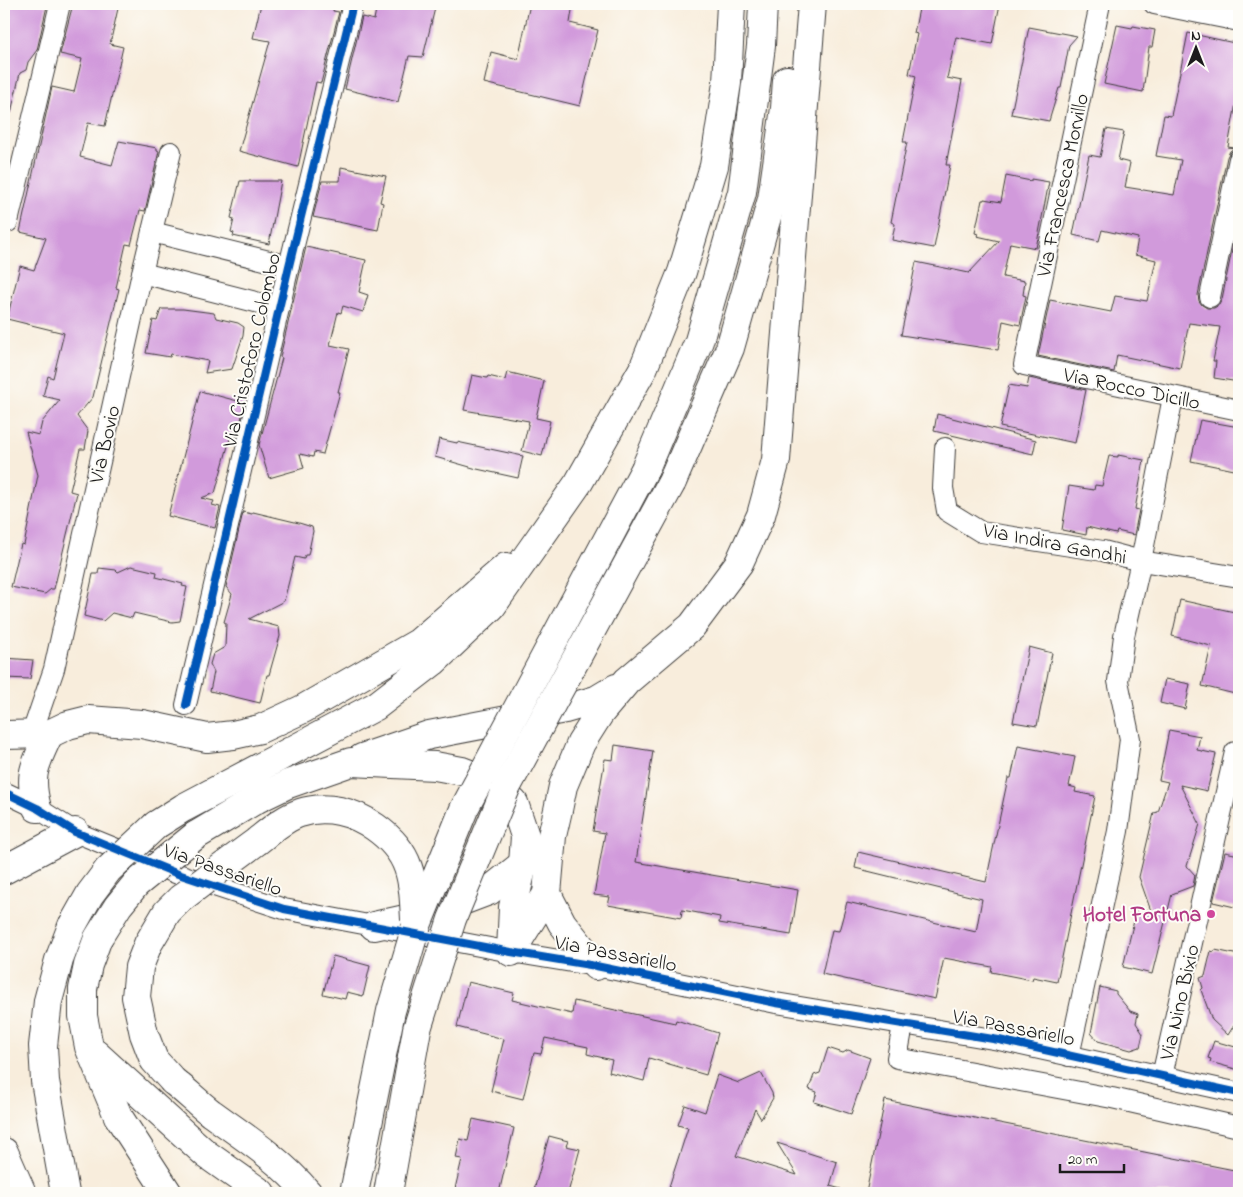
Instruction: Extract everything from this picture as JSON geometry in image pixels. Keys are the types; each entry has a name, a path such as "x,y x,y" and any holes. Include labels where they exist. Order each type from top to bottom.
{"highway":[{"path":"65,1193 45,1082 43,1046 48,1001 59,960 72,926 90,894 108,870 156,825 192,803 376,706 433,662 492,606 540,539 579,482 643,369 682,272 714,166 727,83 731,4"},
{"path":"354,1193 391,1011 415,930 464,810 645,469 699,341 742,192 761,46 763,4"},
{"path":"388,1193 417,1029 452,919 506,788 672,482 730,348 772,199 785,108 793,4"},
{"path":"168,1193 118,1116 89,1047 83,1016 83,989 88,965 98,938 118,906 136,884 195,836 257,799 288,784 429,735 596,700 627,681 692,626 739,563 761,515 776,460 812,4"},
{"path":"4,734 40,733 88,720 142,724 207,738 234,735 260,729 303,709 418,643 540,539"},
{"path":"512,952 547,894 552,836 563,786 581,743 600,713 627,681"},
{"path":"37,808 32,789 40,733"},
{"path":"351,762 435,766 462,770 488,781 514,804 525,836 523,864 512,907 512,952"},
{"path":"308,1193 296,1179 266,1152 210,1112 173,1081 154,1060 144,1034 136,997 140,967 148,944 167,912 180,899 281,823 300,813 319,809 342,811 363,819 387,836 401,853 407,864 414,886 415,930"},
{"path":"4,870 75,832"},
{"path":"374,926 428,914 489,890 523,864"},
{"path":"547,894 562,923 596,966"},
{"path":"89,1047 206,1154 261,1193"},
{"path":"4,1152 22,1193"}],"street":[{"path":"8,222 60,4"},
{"name":"Via Cristoforo Colombo","path":"186,704 353,4"},
{"name":"Via Francesca Morvillo","path":"1024,366 1100,4"},
{"path":"1154,4 1239,21"},
{"name":"Via Bovio","path":"40,733 142,273 171,152"},
{"path":"1210,297 1239,159"},
{"path":"152,232 289,266"},
{"path":"142,273 279,308"},
{"name":"Via Rocco Dicillo","path":"1024,366 1239,410"},
{"name":"Via Indira Gandhi","path":"1068,1056 1118,830 1130,739 1118,681 1124,636 1142,561 1173,397"},
{"name":"Via Indira Gandhi","path":"945,448 943,488 947,511 981,532 1103,551 1142,561 1239,577"},
{"name":"Via Nino Bixio","path":"1162,1076 1235,752"},
{"name":"Via Passariello","path":"4,792 37,808 75,832 178,874 284,909 596,966 776,1002 999,1040 1239,1094"},
{"path":"903,1025 897,1058 1112,1098 1239,1127"}],"building":[{"path":"4,4 39,4 47,6 37,50 28,62 26,70 20,73 11,113 4,112"},
{"path":"73,4 119,4 110,44 123,47 105,126 88,123 80,157 112,165 119,141 157,148 159,151 145,211 140,210 131,245 126,244 116,288 119,289 93,397 77,416 88,431 85,449 80,449 70,491 77,493 54,589 45,594 11,587 21,544 24,545 38,475 26,432 39,435 42,422 60,400 43,396 48,376 53,378 64,333 7,319 20,266 34,270 46,238 20,232 52,87 74,92 82,59 60,54"},
{"path":"261,4 334,4 333,11 339,12 321,83 316,82 298,167 239,151 270,41 253,38"},
{"path":"377,4 436,4 423,57 409,56 398,102 345,89 362,17 374,20"},
{"path":"530,4 573,4 570,23 598,30 580,106 484,83 491,52 518,59"},
{"path":"920,4 1000,4 992,44 956,37 947,78 962,81 946,165 950,165 934,248 892,240 895,224 891,222 907,142 903,142 916,76 909,74 917,34 914,33"},
{"path":"1117,25 1155,30 1152,47 1149,47 1143,92 1104,84"},
{"path":"1029,27 1077,36 1069,45 1061,88 1059,88 1049,121 1011,114"},
{"path":"1188,33 1239,44 1239,104 1236,103 1228,147 1234,148 1227,157 1198,295 1199,301 1207,308 1214,308 1219,305 1222,299 1239,216 1239,382 1214,378 1216,361 1213,361 1220,327 1189,323 1180,368 1117,355 1114,372 1038,356 1050,300 1111,312 1115,296 1147,301 1156,260 1135,255 1138,238 1102,230 1099,241 1073,235 1089,155 1100,157 1106,129 1124,132 1118,160 1130,163 1125,187 1174,195 1181,160 1156,156 1164,115 1171,116"},
{"path":"341,167 386,176 380,202 383,203 378,230 313,217 322,181 340,181"},
{"path":"1006,176 1049,182 1036,248 1010,243 1003,277 1025,281 1023,295 1026,296 1020,325 1003,321 998,350 901,335 916,262 969,273 999,241 977,236 978,234 975,233 982,200 1001,202"},
{"path":"240,181 281,181 269,244 233,236 234,233 231,232 234,219 231,218"},
{"path":"306,247 366,260 359,292 368,295 363,312 343,306 341,313 338,312 330,345 349,349 338,392 340,392 323,454 314,452 313,457 300,454 304,468 269,478 259,445 282,358 280,357"},
{"path":"161,309 183,309 214,313 216,318 238,323 244,327 243,336 232,369 205,373 208,361 171,354 170,357 146,353 153,320 157,321"},
{"path":"507,372 544,381 536,418 550,421 542,456 522,451 529,421 464,410 472,375 505,380"},
{"path":"1029,378 1086,390 1075,443 1000,427 1009,385 1027,388"},
{"path":"200,391 245,403 237,437 231,435 215,493 201,498 214,501 212,505 220,507 215,528 168,516"},
{"path":"937,414 1036,440 1033,454 934,431"},
{"path":"1200,420 1239,427 1239,471 1191,461"},
{"path":"439,439 523,456 518,478 435,457"},
{"path":"1118,455 1144,460 1135,509 1139,510 1134,535 1117,531 1116,534 1087,527 1086,535 1062,530 1069,486 1094,490 1095,485 1102,486 1109,456 1118,457"},
{"path":"243,512 252,514 253,512 299,523 312,527 313,531 308,555 305,555 304,559 295,557 284,601 249,619 279,627 280,636 260,703 210,691 214,672 210,664 213,654 225,647 226,623 224,622 232,594 226,587"},
{"path":"131,566 157,572 156,577 183,584 182,586 187,587 180,621 172,622 134,613 132,618 112,613 103,621 84,616 93,574 98,574 99,568 116,570 118,572"},
{"path":"1180,600 1239,613 1239,695 1202,686 1211,646 1172,636"},
{"path":"1029,647 1052,653 1037,726 1013,722"},
{"path":"4,658 33,660 30,679 4,678"},
{"path":"1165,679 1190,684 1185,709 1160,703"},
{"path":"1169,730 1200,736 1197,750 1216,754 1207,791 1180,785 1200,824 1187,866 1195,875 1193,886 1172,894 1152,974 1123,967 1137,908 1151,911 1139,877 1154,813 1158,812 1168,782 1159,780"},
{"path":"615,745 653,751 636,862 798,890 791,935 719,923 720,917 682,910 681,918 608,905 610,897 594,895 605,833 593,831 605,759 613,760"},
{"path":"1018,746 1075,757 1069,786 1076,788 1075,792 1095,796 1057,982 1033,977 1032,980 991,972 992,967 944,958 935,999 822,974 832,930 839,931 847,902 976,932 982,899 855,868 858,852 986,882 1008,778 1011,778"},
{"path":"1225,852 1239,855 1239,908 1213,902"},
{"path":"1215,950 1239,955 1239,1017 1228,1035 1212,1020 1201,990 1203,988 1200,978 1205,976 1211,951 1214,952"},
{"path":"333,956 370,966 363,996 347,992 345,999 323,994"},
{"path":"468,982 514,993 512,1000 572,1014 574,1001 675,1023 676,1020 718,1033 706,1075 649,1058 644,1081 609,1072 612,1060 587,1054 588,1047 545,1038 541,1054 534,1053 523,1099 491,1091 504,1039 457,1027"},
{"path":"1100,987 1116,991 1116,994 1130,1011 1138,1014 1136,1023 1143,1034 1140,1047 1131,1050 1098,1041 1091,1033"},
{"path":"1214,1041 1239,1048 1239,1070 1210,1062 1211,1059 1208,1058"},
{"path":"828,1048 843,1053 848,1050 870,1058 851,1114 814,1102 817,1092 809,1089 814,1075 820,1073"},
{"path":"761,1073 773,1098 761,1119 755,1109 736,1156 797,1175 777,1143 837,1162 830,1186 841,1189 841,1193 667,1193 688,1128 678,1125 685,1105 705,1112 717,1075 739,1083"},
{"path":"885,1100 1239,1171 1239,1193 866,1193"},
{"path":"473,1119 514,1128 499,1193 454,1193 462,1159 456,1158 460,1139 468,1141"},
{"path":"549,1136 568,1141 566,1146 580,1149 568,1193 544,1193 534,1190"}],"cycle path":[{"path":"186,705 289,266 353,4"},
{"path":"4,792 37,808 75,832 178,874 284,909 511,952 596,966 776,1003 999,1040 1239,1093"}],"place":[{"name":"Hotel Fortuna","path":"1211,914"}]}
